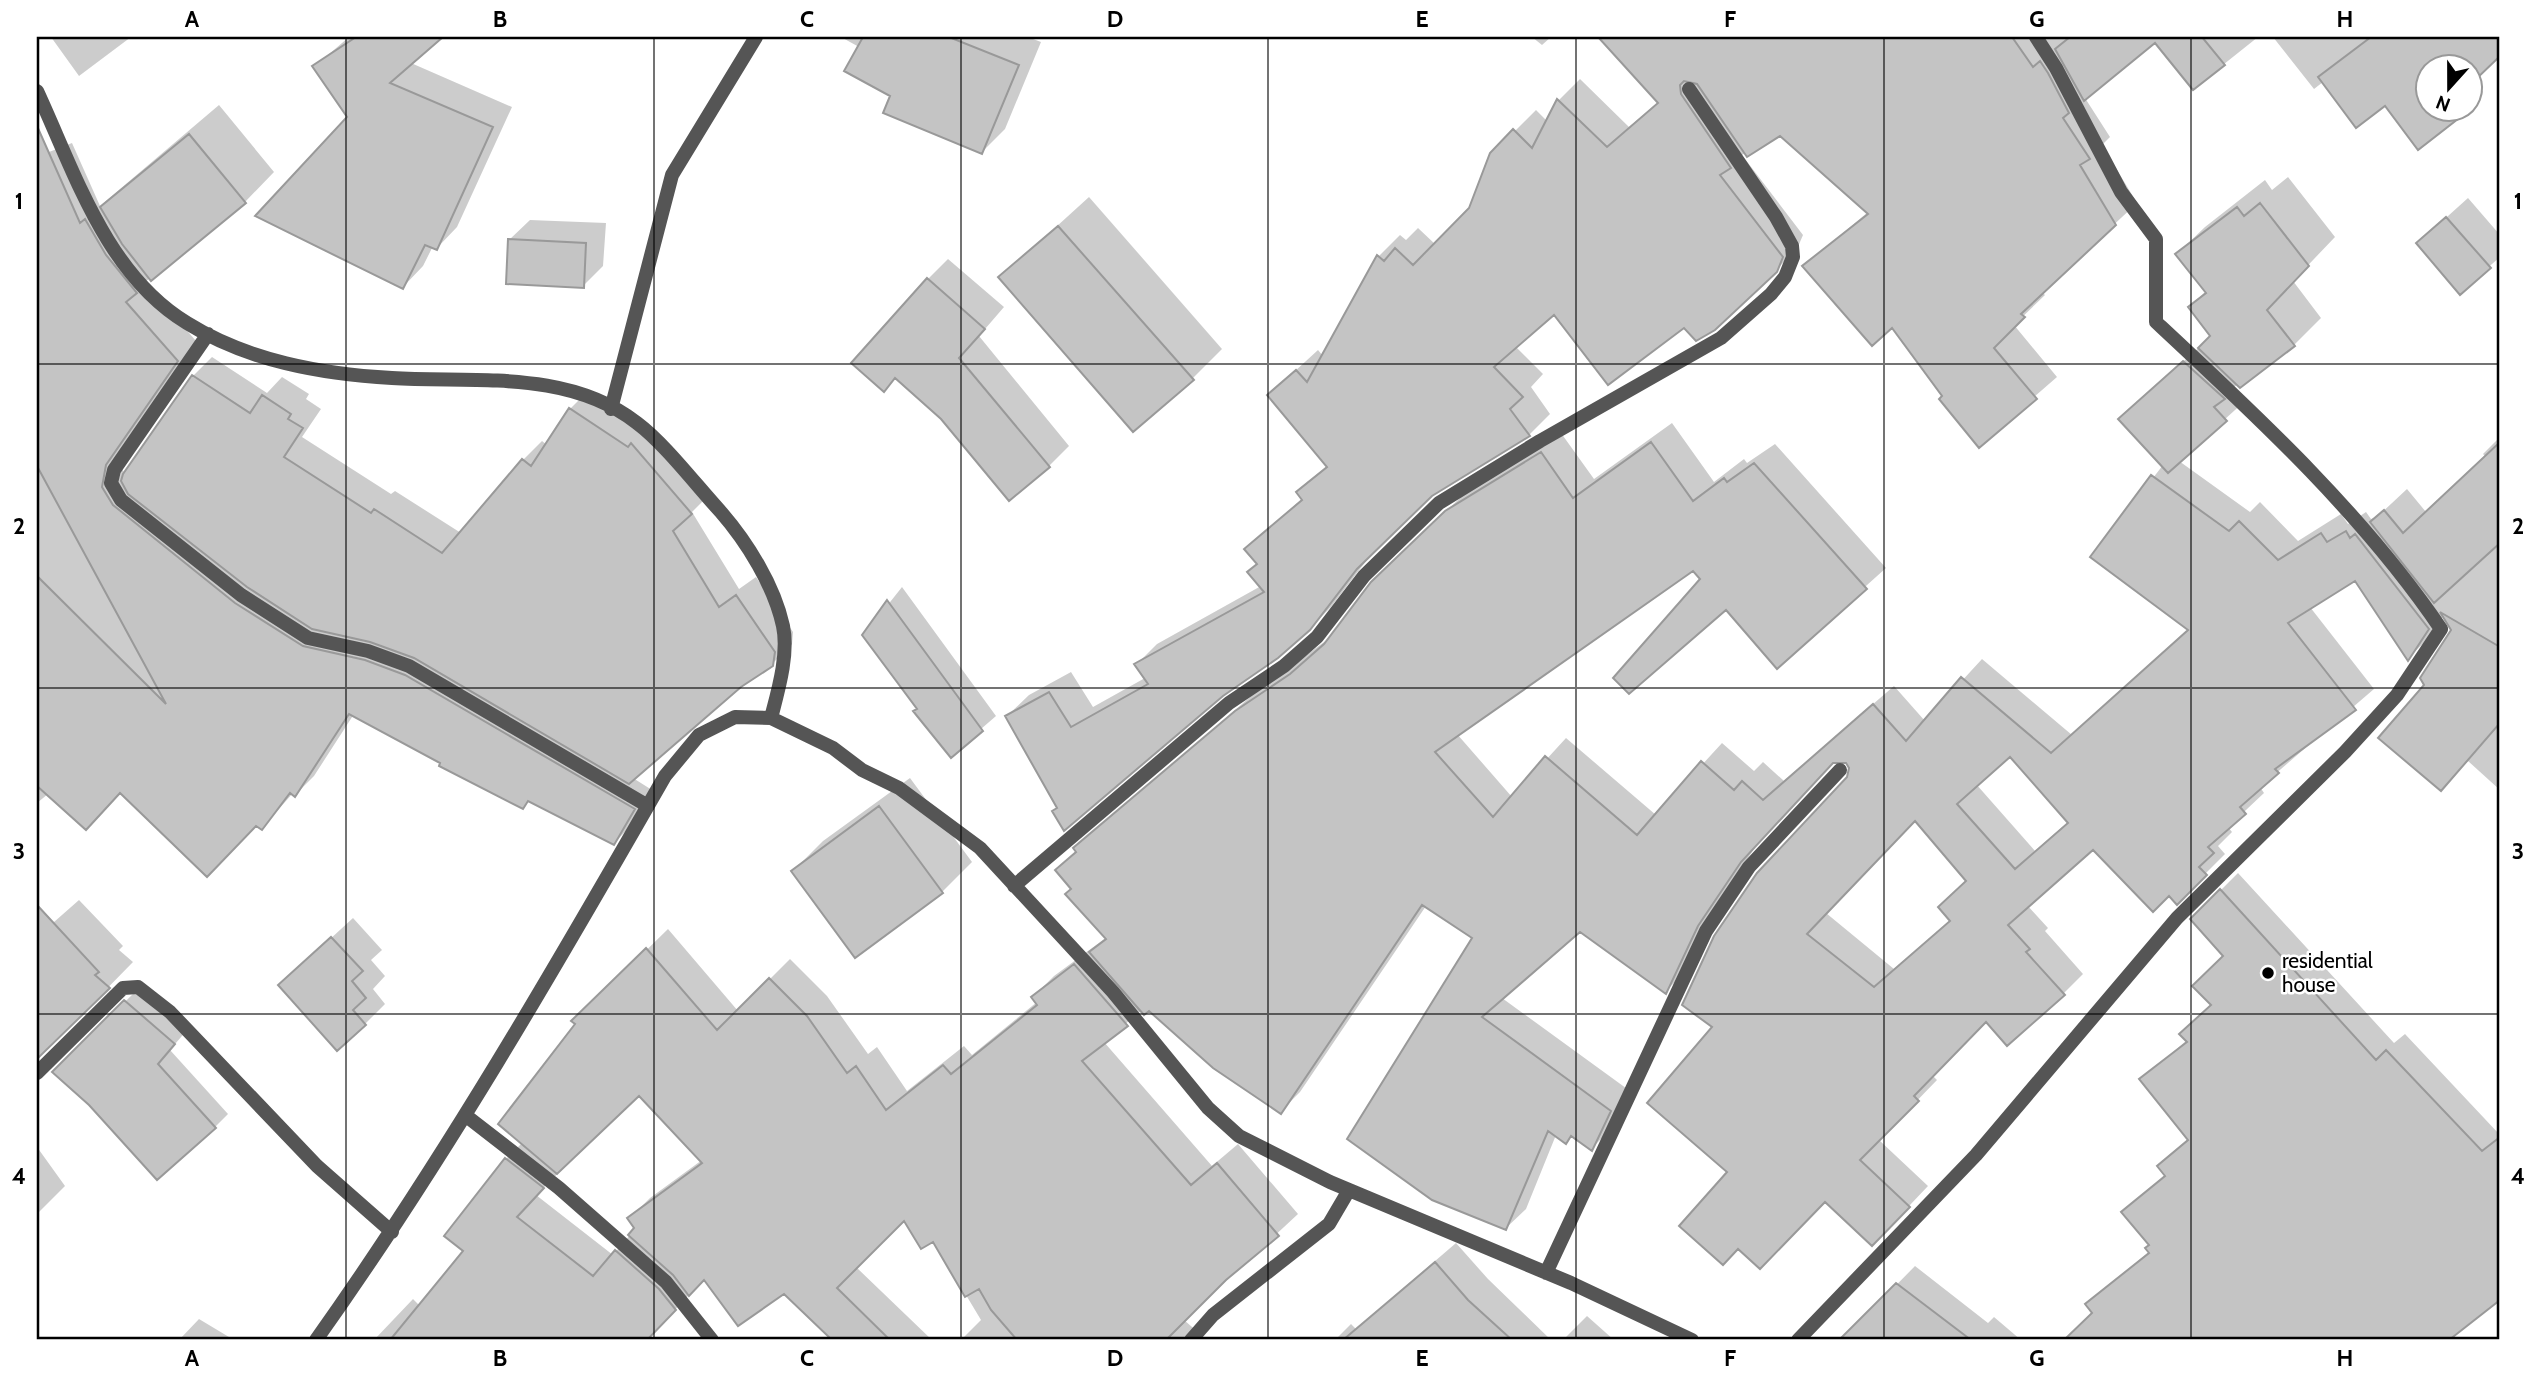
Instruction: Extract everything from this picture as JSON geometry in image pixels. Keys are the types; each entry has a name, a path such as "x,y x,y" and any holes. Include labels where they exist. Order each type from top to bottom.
{"street":[{"path":"611,409 672,175 756,37"},
{"path":"1798,1340 1976,1156 2177,918 2397,695 2441,629 2405,576 2348,510 2156,322 2156,239 2121,192 2056,68 2036,37"},
{"path":"1014,886 1229,703 1284,666 1317,636 1364,576 1439,503 1540,441 1721,338 1771,294 1785,277 1793,257 1792,246 1776,217 1689,89"},
{"path":"37,91 100,225 123,266 151,298 208,334 227,344 307,369 392,378 517,381 583,394 637,423 744,538 784,627 783,653 772,718"},
{"path":"208,334 114,470 111,483 121,500 241,595 299,632 340,647 368,651 409,666 648,806"},
{"path":"316,1340 392,1232 465,1115 666,776 699,735 735,717 772,718 833,748 862,770 898,788 980,848 1113,992 1208,1108 1239,1136 1349,1189 1546,1273 1692,1340"},
{"path":"1546,1273 1706,931 1749,867 1840,770"},
{"path":"37,1073 123,988 138,987 170,1012 317,1166 392,1232"},
{"path":"465,1115 559,1188 666,1282 712,1340"},
{"path":"1191,1340 1213,1315 1329,1224 1349,1189"}],"building":[{"path":"356,37 443,37 390,83 493,127 437,250 425,245 403,289 255,216 347,117 312,66"},
{"path":"863,37 949,37 1019,65 982,154 883,113 890,96 844,71"},
{"path":"1598,37 2012,37 2033,67 2040,61 2048,73 2069,113 2063,118 2090,159 2080,165 2116,225 2021,314 2025,317 1994,348 2037,399 1979,448 1939,399 1942,396 1892,328 1872,346 1802,266 1868,214 1780,136 1747,157 1697,84 1684,81 1680,85 1681,94 1731,168 1720,175 1783,257 1777,272 1715,330 1696,341 1684,328 1608,385 1554,315 1494,367 1523,397 1510,409 1530,436 1432,496 1357,569 1310,630 1278,658 1223,696 1064,831 1052,811 1057,808 1005,716 1049,692 1071,727 1148,684 1134,664 1264,592 1247,572 1257,564 1244,549 1302,500 1296,492 1327,467 1267,395 1296,370 1307,382 1377,255 1384,261 1395,248 1413,265 1469,208 1490,153 1513,129 1532,148 1557,99 1607,147 1658,103"},
{"path":"2070,37 2202,37 2225,65 2193,90 2155,43 2084,101 2055,49"},
{"path":"2371,37 2500,37 2500,56 2484,71 2484,52 2414,52 2414,122 2454,122 2418,150 2385,106 2356,128 2318,77"},
{"path":"37,126 80,223 85,219 106,255 137,293 126,302 178,361 106,465 102,487 113,505 235,603 303,646 365,660 405,675 635,809 614,845 528,801 523,809 439,766 440,763 349,714 295,797 290,793 262,830 256,826 207,877 120,793 86,830 37,786 37,576 166,704 37,466"},
{"path":"189,134 246,203 151,281 122,244 100,207"},
{"path":"2260,203 2309,266 2267,310 2295,346 2240,388 2198,348 2210,336 2188,307 2206,293 2175,254 2237,207 2244,216"},
{"path":"2446,217 2491,268 2460,295 2416,243"},
{"path":"1058,226 1194,380 1133,432 998,277"},
{"path":"508,239 586,243 584,288 506,284"},
{"path":"927,278 985,329 959,358 1050,467 1009,501 941,419 895,378 884,392 851,363"},
{"path":"2183,361 2225,399 2214,407 2227,421 2168,473 2118,419"},
{"path":"192,375 250,413 262,395 291,414 288,419 303,428 284,457 371,513 374,509 442,553 522,459 531,466 569,408 628,447 631,443 692,514 673,531 719,607 736,595 775,652 773,666 741,687 629,784 414,658 370,642 312,629 247,587 128,494 121,481 123,474"},
{"path":"1651,442 1693,501 1724,478 1727,482 1754,463 1867,589 1777,669 1726,610 1629,694 1613,678 1700,579 1693,571 1435,752 1493,817 1545,756 1637,835 1701,761 1734,790 1742,781 1763,800 1873,704 1906,741 1961,677 2051,753 2188,630 2090,557 2151,475 2229,531 2239,521 2278,560 2321,533 2327,542 2346,531 2350,538 2355,534 2429,629 2408,661 2355,581 2288,623 2356,710 2275,769 2279,773 2240,807 2246,814 2208,847 2214,853 2199,867 2207,875 2177,905 2169,896 2153,912 2093,850 2008,925 2030,949 2026,952 2065,995 2007,1046 1986,1022 1914,1096 1919,1101 1860,1160 1910,1207 1872,1246 1825,1202 1760,1269 1738,1249 1723,1265 1679,1226 1727,1172 1647,1103 1712,1027 1682,1005 1714,936 1757,873 1847,777 1849,768 1846,763 1833,763 1741,862 1698,926 1666,994 1580,932 1482,1017 1611,1111 1592,1151 1571,1136 1566,1144 1548,1131 1506,1230 1432,1200 1347,1139 1472,938 1422,905 1281,1114 1213,1068 1149,1011 1144,1015 1089,952 1106,939 1065,894 1071,889 1055,870 1076,852 1073,848 1235,711 1290,674 1324,644 1371,582 1445,511 1541,452 1573,498","holes":["2010,757 2068,823 2015,869 1957,804","1915,821 1966,881 1938,907 1950,921 1874,987 1807,934"]},
{"path":"2500,442 2500,543 2434,603 2370,522 2384,510 2403,533"},
{"path":"887,600 983,731 951,758 913,711 917,709 862,635"},
{"path":"2440,612 2500,647 2500,723 2441,791 2378,738 2424,685 2420,678 2451,630"},
{"path":"879,806 943,893 855,958 791,871"},
{"path":"2220,889 2376,1060 2386,1050 2482,1151 2500,1137 2500,1300 2449,1340 2064,1340 2092,1313 2085,1304 2149,1253 2145,1248 2149,1245 2121,1212 2165,1176 2157,1166 2188,1140 2139,1079 2187,1042 2179,1034 2211,1005 2192,986 2223,956 2190,919"},
{"path":"37,905 99,972 95,975 110,988 37,1059"},
{"path":"331,937 363,971 352,981 366,998 353,1010 366,1025 337,1051 278,985"},
{"path":"646,948 717,1030 769,978 807,1016 847,1073 856,1066 886,1110 943,1065 951,1074 1037,1005 1031,997 1074,964 1128,1026 1082,1061 1191,1185 1217,1163 1279,1236 1226,1280 1166,1340 1017,1340 991,1310 979,1289 965,1297 933,1242 921,1249 904,1221 837,1288 890,1340 832,1340 784,1294 738,1326 704,1280 689,1296 673,1275 628,1235 634,1228 627,1218 702,1163 639,1096 557,1174 498,1124 575,1024 571,1021"},
{"path":"124,1000 175,1044 158,1064 216,1128 157,1180 89,1105 52,1072"},
{"path":"505,1158 544,1188 517,1217 593,1276 615,1250 659,1289 676,1310 647,1340 390,1340 463,1251 444,1236"},
{"path":"1435,1262 1468,1300 1512,1340 1343,1340"},
{"path":"1896,1283 1971,1340 1839,1340"}],"place":[{"name":"residential house","path":"2268,973"}]}
